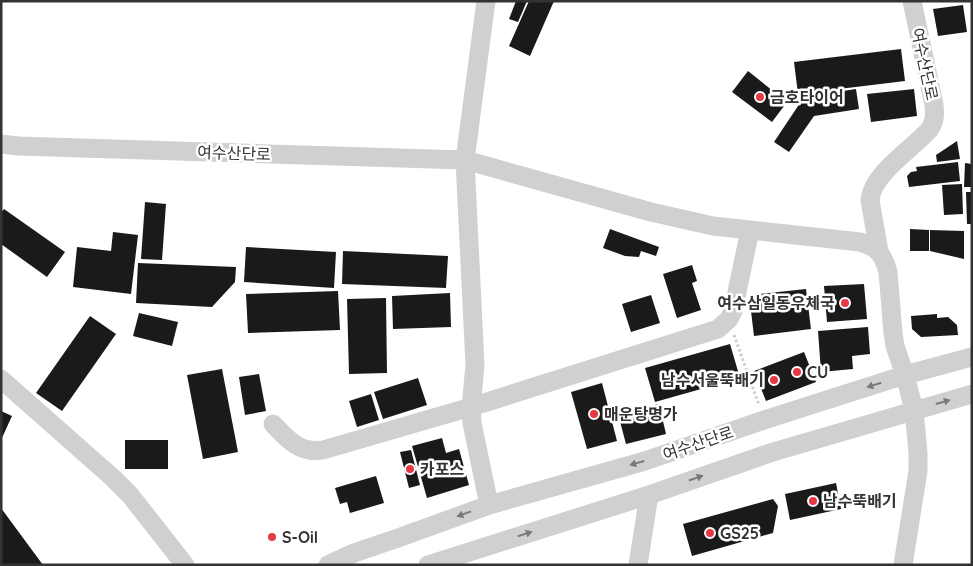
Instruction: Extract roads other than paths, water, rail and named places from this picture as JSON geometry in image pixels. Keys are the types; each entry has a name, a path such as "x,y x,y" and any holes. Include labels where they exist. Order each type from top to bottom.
{"street":[{"path":"486,1 465,160 474,366 472,423 488,505"},
{"name":"여수산단로","path":"879,252 870,194 885,172 930,130 935,114 912,1"},
{"name":"여수산단로","path":"2,147 465,160 651,212 713,226 860,242 870,245 879,252 888,272 894,340 914,410 918,471 903,565"},
{"path":"273,424 294,444 316,451 472,407 718,329 729,319 733,311 750,230"},
{"name":"여수산단로","path":"328,565 354,553 488,505 645,461 764,420 905,375 972,357"},
{"path":"1,378 130,495 185,565"},
{"name":"여수산단로","path":"428,565 649,495 773,452 972,394"},
{"path":"638,565 649,495"}],"place":[{"name":"금호타이어","path":"760,97"},
{"name":"여수삼일동우체국","path":"845,303"},
{"name":"CU","path":"797,372"},
{"name":"남수서울뚝배기","path":"774,380"},
{"name":"매운탕명가","path":"594,414"},
{"name":"카포스","path":"410,469"},
{"name":"남수뚝배기","path":"813,501"},
{"name":"GS25","path":"710,533"},
{"name":"S-Oil","path":"272,537"}]}
